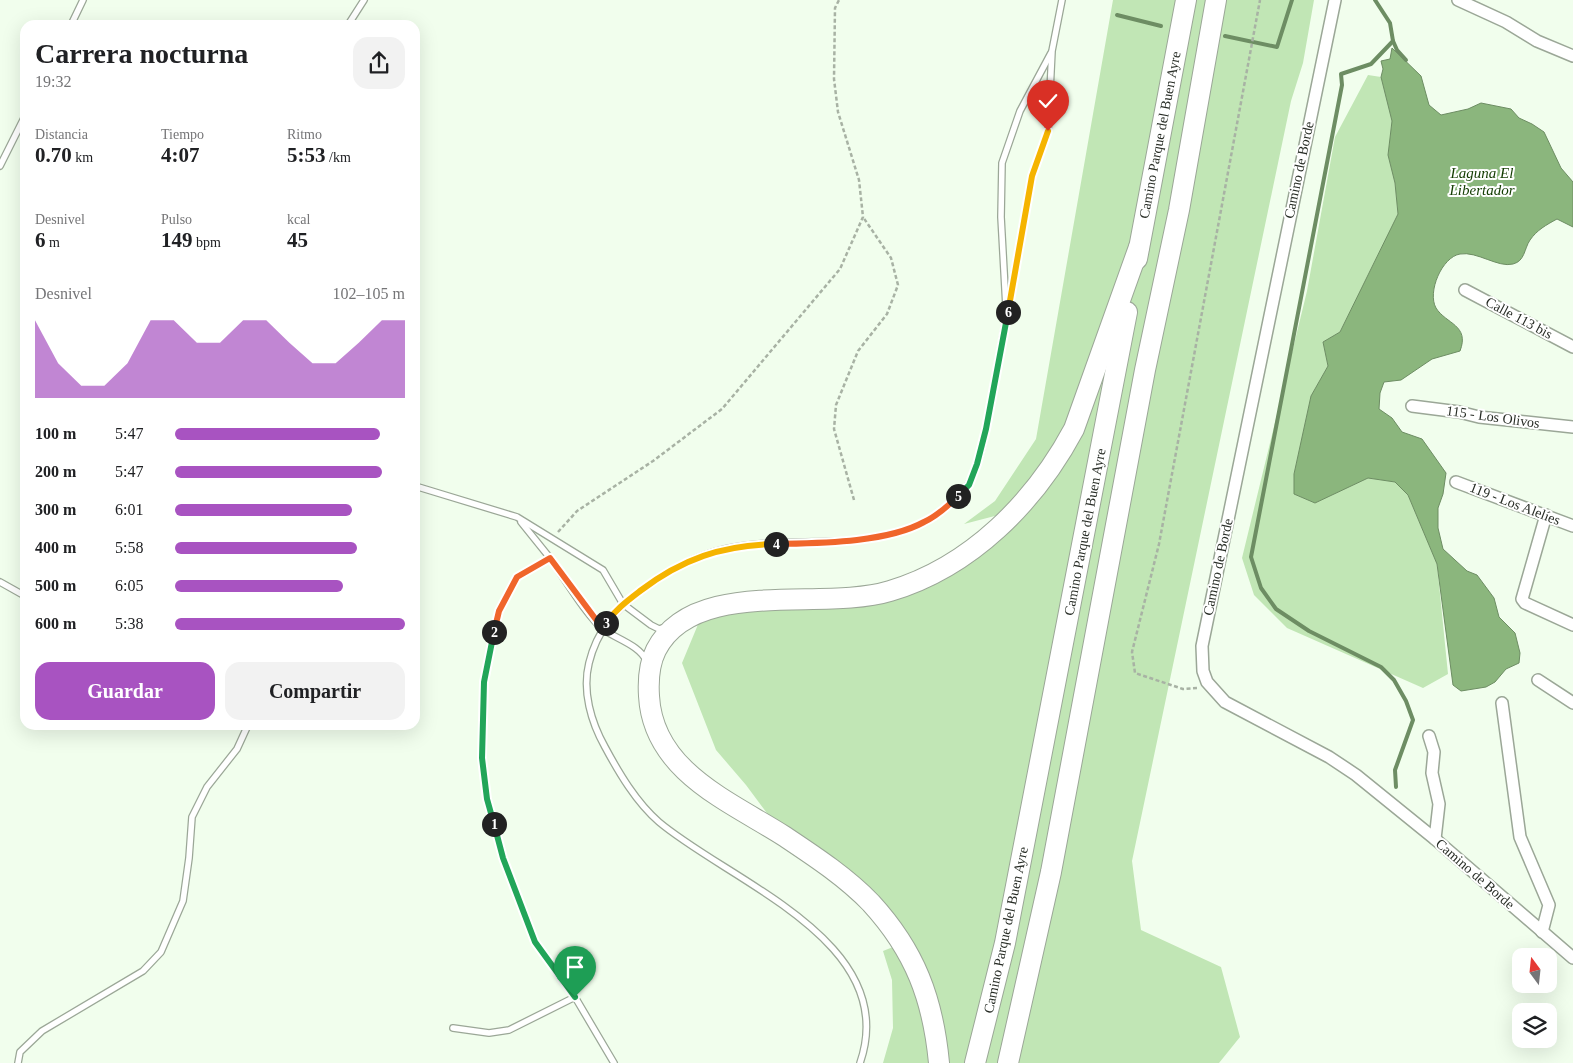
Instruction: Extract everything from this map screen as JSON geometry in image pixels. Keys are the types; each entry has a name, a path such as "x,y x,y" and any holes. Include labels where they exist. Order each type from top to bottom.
{"highway":[{"name":"Camino Parque del Buen Ayre","path":"976,1063 1005,942 1186,0"},
{"name":"Camino Parque del Buen Ayre","path":"1008,1063 1051,872 1145,370 1179,210 1216,0"},
{"path":"939,1063 934,1026 923,984 911,956 894,929 869,900 836,873 784,836 714,792 678,764 664,747 652,721 649,694 650,671 656,651 667,634 695,613 727,603 845,599 892,591 941,569 987,538 1032,493 1059,457 1074,429 1139,247"}],"street":[{"name":"Camino de Borde","path":"1334,0 1202,646 1203,671 1207,682 1214,692 1230,705 1341,764 1435,839 1573,958"},
{"path":"1465,2 1506,22 1537,41 1573,56"},
{"name":"Calle 113 bis","path":"1465,290 1573,347"},
{"name":"115 - Los Olivos","path":"1412,406 1459,412 1479,417 1573,427"},
{"name":"119 - Los Alelíes","path":"1456,482 1573,526"},
{"path":"1546,515 1522,599 1525,603 1573,626"},
{"path":"1538,680 1573,703"},
{"path":"1502,704 1520,836 1549,905 1542,932"},
{"path":"1429,736 1434,752 1432,773 1439,804 1435,839"}],"lane":[{"path":"73,20 83,0"},
{"path":"351,20 364,0"},
{"path":"860,1063 868,1027 864,1002 853,976 839,956 812,929 760,889 673,833 656,819 617,770 595,728 588,702 588,665 603,629 623,604 663,574 696,558 724,549 751,544 833,542 864,539 901,531 924,523 947,507 969,485 977,464 986,429 1032,176 1048,131 1052,51 1062,0"},
{"path":"1006,319 1001,217 1002,163 1020,111 1052,51"},
{"path":"0,166 20,126"},
{"path":"420,488 517,517 603,570 623,604 651,625 659,629 676,626"},
{"path":"517,517 603,629 645,657 650,671"},
{"path":"550,558 517,577 499,611 484,682 482,758 487,799 503,858 535,942 575,997 614,1063"},
{"path":"0,582 20,593"},
{"path":"18,1063 20,1052 42,1031 143,971 161,952 182,901 189,858 192,816 206,786 237,749 246,730"},
{"path":"453,1028 489,1033 509,1030 575,997"}],"path":[{"path":"839,0 835,8 834,79 838,112 859,180 863,217 891,258 898,285 887,314 858,351 836,405 834,429 854,500"},
{"path":"1207,682 1196,689 1183,689 1134,673 1132,652 1159,544 1260,0"},
{"path":"552,538 577,511 653,461 722,409 840,269 863,217"}],"shaded area":[{"path":"1113,0 1314,0 1303,63 1291,101 1132,861 1141,930 1221,967 1240,1037 1219,1063 883,1063 893,1028 892,980 883,951 903,943 784,836 746,785 716,750 682,663 704,610 892,591 1014,511 964,524 995,501 1036,439"},
{"path":"1368,75 1381,77 1392,121 1388,155 1395,183 1398,214 1340,332 1323,342 1328,366 1311,396 1294,474 1294,494 1315,503 1368,478 1395,482 1408,495 1437,564 1448,674 1423,688 1287,628 1254,595 1242,558 1307,291 1335,137"}],"water":[{"name":"Laguna El Libertador","path":"1392,48 1421,76 1429,105 1441,115 1468,109 1481,103 1511,109 1519,118 1544,132 1561,168 1573,182 1573,227 1557,219 1545,226 1533,236 1520,260 1513,264 1501,264 1467,254 1460,254 1447,261 1435,285 1434,301 1440,313 1459,330 1462,336 1460,351 1432,359 1401,380 1384,382 1380,393 1379,409 1392,418 1402,432 1422,439 1446,473 1443,494 1438,508 1438,528 1443,549 1467,571 1477,575 1494,598 1499,617 1515,633 1520,653 1519,663 1506,669 1495,682 1486,687 1461,691 1453,685 1437,564 1408,495 1395,482 1368,478 1315,503 1294,494 1294,474 1311,396 1328,366 1323,342 1340,332 1398,214 1395,183 1388,155 1392,121 1381,77 1383,69 1381,61 1390,59"}],"waterway":[{"path":"1225,36 1277,47 1292,0"},
{"path":"1375,0 1390,23 1393,41 1371,64 1341,74 1342,85 1251,557 1261,588 1276,609 1309,631 1381,667 1394,680 1406,701 1413,720 1395,770 1396,787"},
{"path":"1117,15 1161,26"},
{"path":"1393,41 1397,50 1406,60"}],"route":[{"path":"575,997 535,942 503,858 487,799 482,758 484,682 499,611 517,577 550,558 603,629 623,604 663,574 696,558 724,549 751,544 833,542 864,539 901,531 924,523 947,507 969,485 977,464 986,429 1032,176 1048,131"}]}
